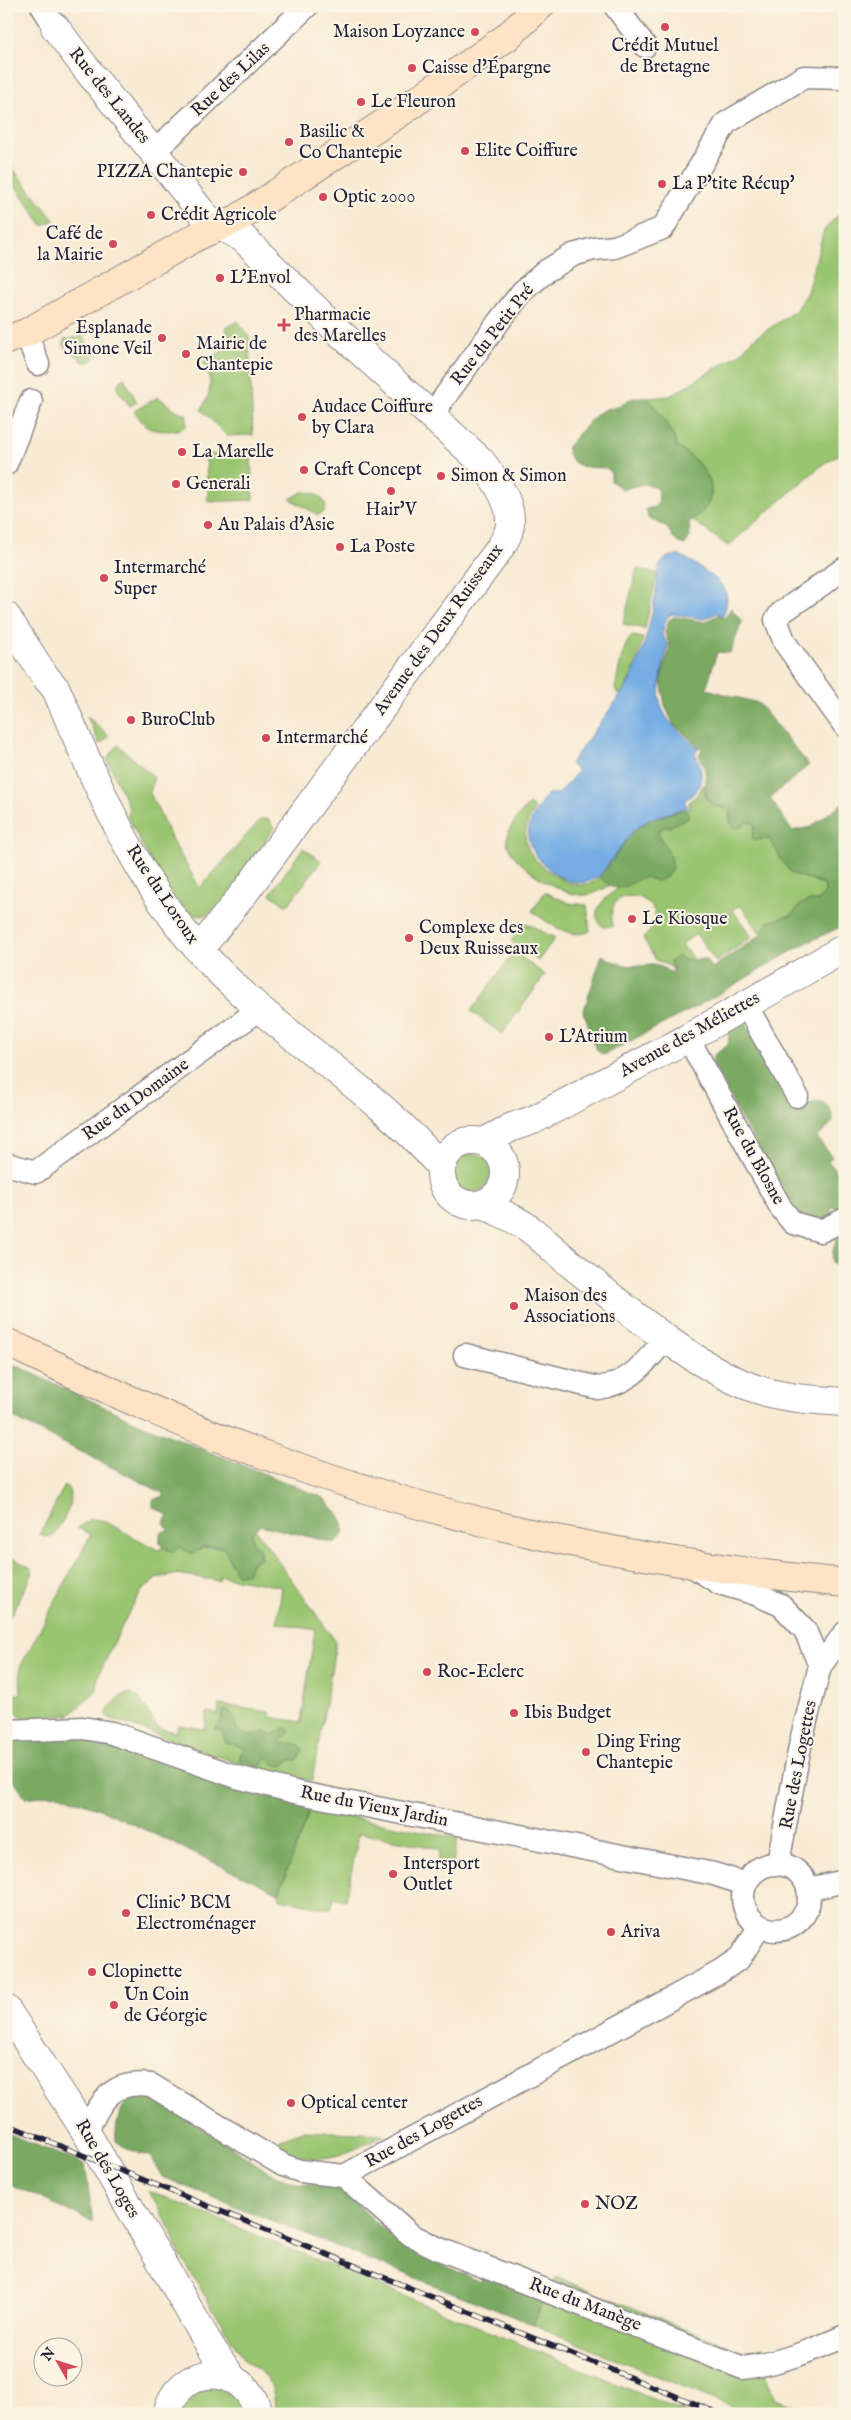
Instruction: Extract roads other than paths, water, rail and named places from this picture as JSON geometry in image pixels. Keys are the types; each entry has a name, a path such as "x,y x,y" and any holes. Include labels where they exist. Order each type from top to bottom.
{"main road":[{"path":"16,336 200,235 237,219 398,114 507,37 540,6"},
{"path":"6,1342 114,1394 265,1456 398,1499 467,1518 578,1544 692,1566 845,1583"}],"street":[{"name":"Rue des Lilas","path":"154,152 308,6"},
{"path":"614,6 645,46"},
{"name":"Rue des Landes","path":"48,16 85,67 208,220 221,227"},
{"name":"Rue du Petit Pré","path":"431,416 522,292 546,271 573,255 594,249 615,247 664,228 726,123 804,77 845,78"},
{"name":"Avenue des Deux Ruisseaux","path":"199,950 248,888 498,551 509,531 509,515 498,482 480,460 339,332 243,238 221,227"},
{"path":"16,336 38,364"},
{"path":"6,464 31,401"},
{"path":"845,568 781,613 776,620 785,643 845,726"},
{"name":"Rue du Loroux","path":"6,616 44,675 56,689 118,828 141,870 166,908 199,950 258,1007 391,1114 441,1167"},
{"name":"Avenue des Méliettes","path":"487,1158 534,1120 688,1038 845,948"},
{"path":"746,1005 798,1096"},
{"name":"Rue du Domaine","path":"6,1164 36,1172 249,1017 258,1007"},
{"name":"Rue du Blosne","path":"688,1038 781,1208 793,1223 821,1231 845,1219"},
{"name":"Rue du Loroux","path":"391,1114 487,1158"},
{"path":"444,1158 487,1158 495,1197 483,1204 467,1205 449,1196 441,1178 441,1167 444,1158"},
{"path":"487,1158 527,1228"},
{"path":"483,1204 527,1228 599,1287 667,1338 715,1370 765,1392 801,1399 845,1402"},
{"path":"465,1355 598,1388 610,1386 635,1374 667,1338"},
{"path":"692,1566 719,1583 753,1593 781,1605 805,1630 820,1666"},
{"path":"820,1666 845,1633"},
{"name":"Rue des Logettes","path":"778,1864 802,1741 820,1666"},
{"name":"Rue du Vieux Jardin","path":"6,1731 82,1728 112,1733 238,1777 295,1792 714,1874 745,1884"},
{"path":"778,1864 798,1871 809,1889 808,1906 800,1921 793,1926 776,1930 760,1926 748,1915 744,1908 743,1892 745,1884 755,1871 762,1866 778,1864"},
{"path":"809,1889 845,1880"},
{"name":"Rue des Logettes","path":"86,2132 101,2101 119,2087 135,2083 151,2085 283,2165 300,2171 344,2176 720,1972 738,1958 760,1926"},
{"name":"Rue des Loges","path":"6,2009 86,2132 202,2333 232,2378 247,2390 258,2414"},
{"name":"Rue du Manège","path":"344,2176 410,2235 437,2248 743,2368 775,2363 806,2353 845,2336"},
{"path":"167,2414 173,2397 192,2379 197,2365 202,2333"},
{"path":"192,2379 212,2374 232,2378"}],"water":[{"path":"677,555 689,560 715,578 724,588 727,599 723,616 717,613 704,619 671,614 666,619 662,634 668,645 659,692 661,704 672,724 699,748 695,753 700,767 701,780 696,791 684,801 688,807 652,818 634,830 599,876 590,881 577,883 567,880 551,871 538,858 529,843 530,824 547,794 559,794 578,771 570,764 627,686 634,672 649,628 659,566 666,558"}],"railway":[{"path":"6,2124 720,2414"}],"place":[{"name":"Crédit Mutuel de Bretagne","path":"665,27"},
{"name":"Maison Loyzance","path":"475,32"},
{"name":"Caisse d'Épargne","path":"412,68"},
{"name":"Le Fleuron","path":"361,102"},
{"name":"Basilic & Co Chantepie","path":"289,142"},
{"name":"Elite Coiffure","path":"465,151"},
{"name":"PIZZA Chantepie","path":"243,172"},
{"name":"La P'tite Récup'","path":"662,184"},
{"name":"Optic 2000","path":"323,197"},
{"name":"Crédit Agricole","path":"151,215"},
{"name":"Café de la Mairie","path":"113,244"},
{"name":"L'Envol","path":"220,278"},
{"name":"Pharmacie des Marelles","path":"284,325"},
{"name":"Esplanade Simone Veil","path":"162,338"},
{"name":"Mairie de Chantepie","path":"186,354"},
{"name":"Audace Coiffure by Clara","path":"302,417"},
{"name":"La Marelle","path":"182,452"},
{"name":"Craft Concept","path":"304,470"},
{"name":"Simon & Simon","path":"441,476"},
{"name":"Generali","path":"176,484"},
{"name":"Hair'V","path":"391,491"},
{"name":"Au Palais d'Asie","path":"208,525"},
{"name":"La Poste","path":"340,547"},
{"name":"Intermarché Super","path":"104,578"},
{"name":"BuroClub","path":"131,720"},
{"name":"Intermarché","path":"266,738"},
{"name":"Le Kiosque","path":"632,919"},
{"name":"Complexe des Deux Ruisseaux","path":"409,938"},
{"name":"L'Atrium","path":"549,1037"},
{"name":"Maison des Associations","path":"514,1306"},
{"name":"Roc-Eclerc","path":"427,1672"},
{"name":"Ibis Budget","path":"514,1713"},
{"name":"Ding Fring Chantepie","path":"586,1752"},
{"name":"Intersport Outlet","path":"393,1874"},
{"name":"Clinic' BCM Electroménager","path":"126,1913"},
{"name":"Ariva","path":"611,1932"},
{"name":"Clopinette","path":"92,1972"},
{"name":"Un Coin de Géorgie","path":"114,2005"},
{"name":"Optical center","path":"291,2103"},
{"name":"NOZ","path":"585,2204"}]}
